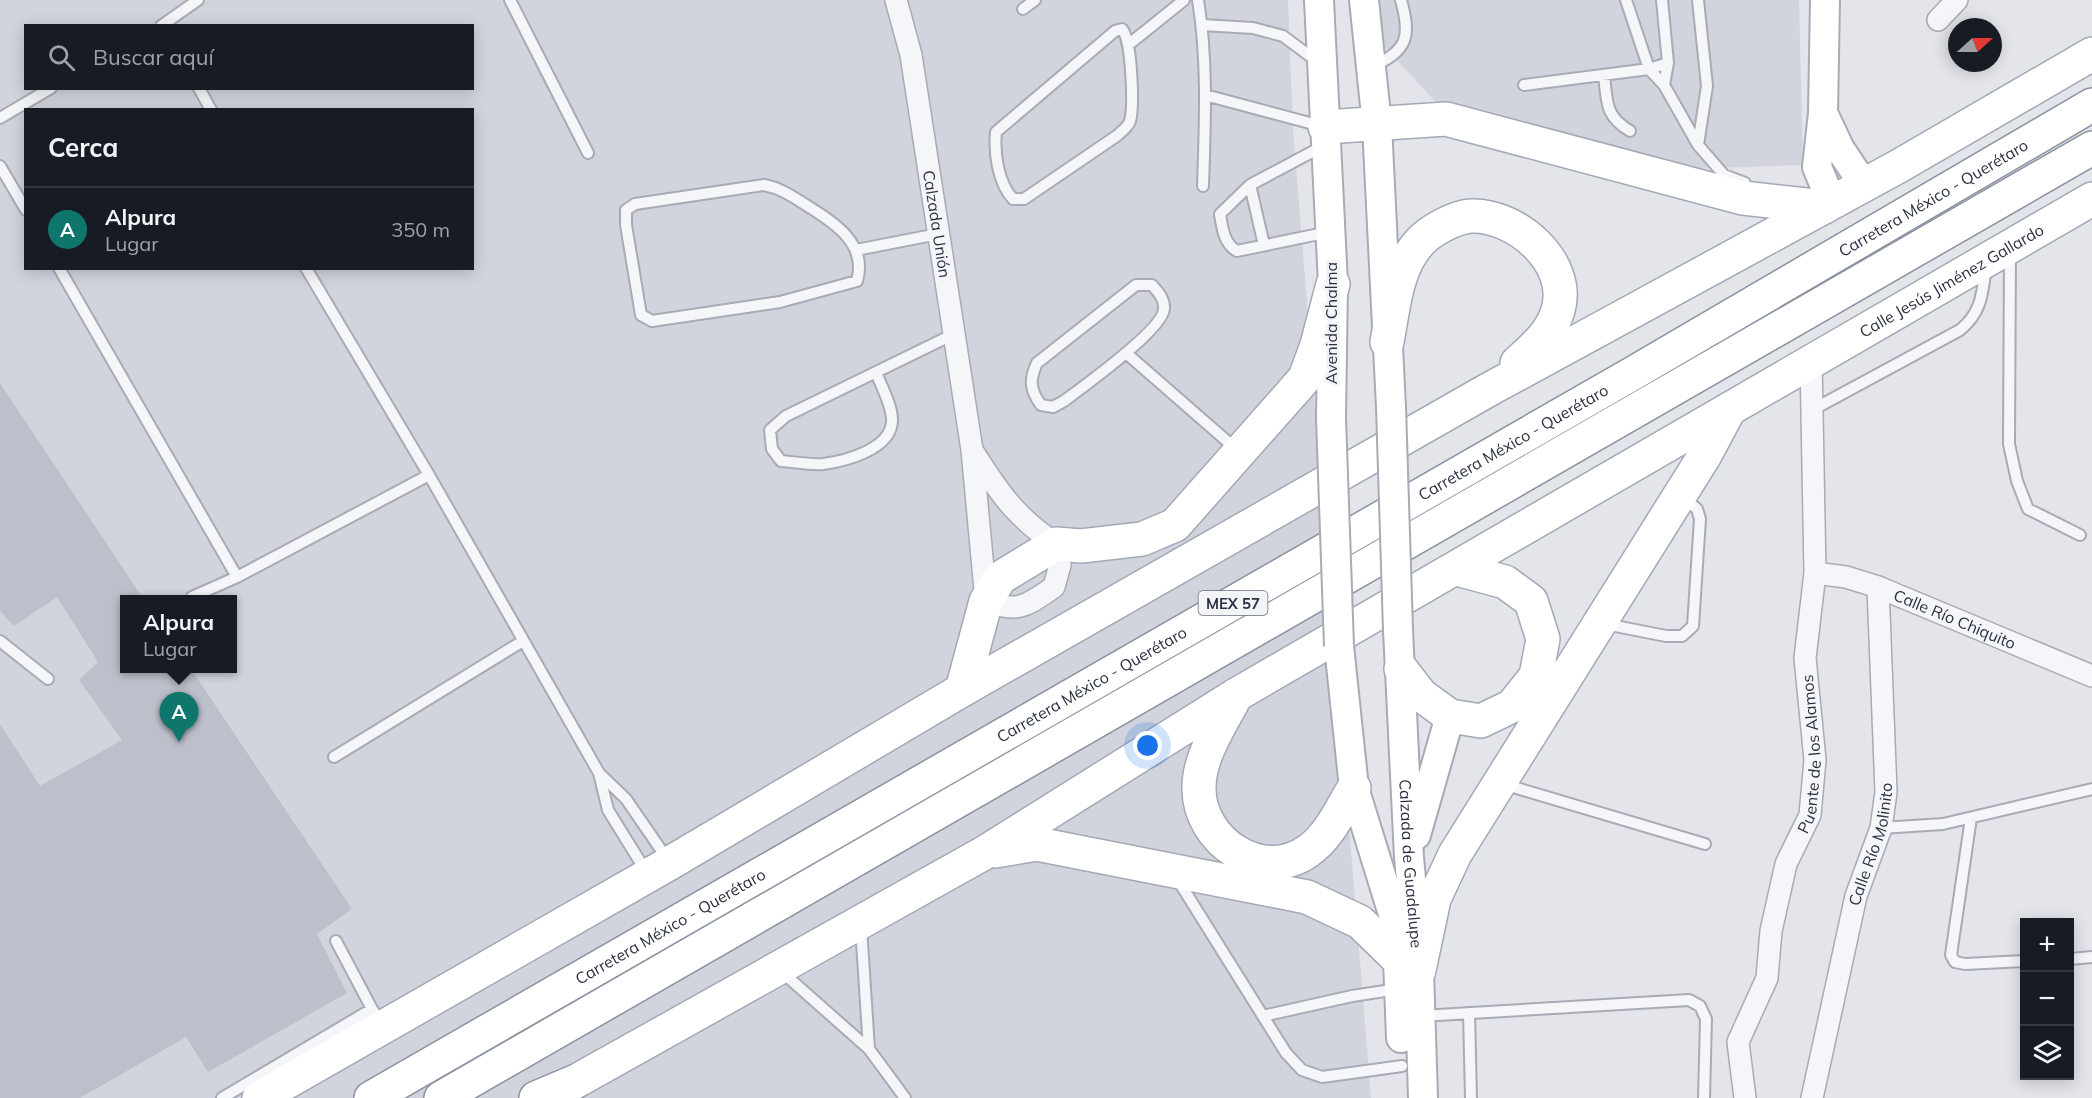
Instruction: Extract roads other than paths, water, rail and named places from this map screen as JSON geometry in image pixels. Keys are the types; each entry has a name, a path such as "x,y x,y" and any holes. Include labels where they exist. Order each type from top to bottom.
{"main road":[{"name":"Avenida Chalma","path":"1319,0 1333,284 1332,418 1340,646"},
{"path":"1364,0 1377,125 1386,342"},
{"path":"1822,202 1817,167 1823,113 1825,0"},
{"path":"259,1098 377,1017 659,869 962,690 1488,390 1822,202 1864,185 2092,54"},
{"name":"Carretera México - Querétaro","path":"371,1098 1610,387 2092,105"},
{"path":"1823,113 1840,149 1864,185"},
{"path":"1325,136 1377,125 1446,119 1743,198 1822,202"},
{"name":"Carretera México - Querétaro","path":"441,1098 2092,148"},
{"name":"Calle Jesús Jiménez Gallardo","path":"551,1094 984,853 1236,695 2092,199"},
{"path":"1386,342 1402,272 1418,243 1439,227 1469,216 1497,219 1524,232 1547,257 1559,282 1559,309 1546,335 1488,390"},
{"path":"962,690 986,601 1000,578 1056,544 1081,546 1142,539 1175,525 1305,378 1317,345 1333,284"},
{"name":"Calzada de Guadalupe","path":"1386,342 1391,407 1398,630 1409,857 1403,1098"},
{"path":"984,853 1037,844 1307,897 1360,922 1406,973 1434,899 1455,854 1705,455 1729,410"},
{"path":"1401,669 1421,695 1450,716 1481,721 1512,706 1536,676 1542,639 1531,601 1505,582 1457,569"},
{"name":"Calzada de Guadalupe","path":"1340,646 1354,788 1393,914 1406,973 1420,1016 1423,1098"},
{"path":"1236,695 1205,757 1199,789 1204,814 1216,835 1228,848 1242,856 1263,862 1287,860 1307,852 1322,838 1354,788"},
{"path":"1409,857 1450,716"}],"street":[{"name":"Calzada Unión","path":"896,0 911,55 972,450 986,601"},
{"path":"1938,20 1957,0"},
{"name":"Puente de los Alamos","path":"1745,1098 1738,1042 1767,978 1771,932 1786,864 1810,815 1815,760 1806,658 1815,573 1811,360"},
{"name":"Calzada Unión","path":"972,450 1003,499 1035,530 1056,544"},
{"name":"Calle Río Chiquito","path":"1815,573 1846,577 1878,586 2092,675"},
{"name":"Calle Río Molinito","path":"1812,1098 1856,896 1881,828 1886,792 1878,586"}],"lane":[{"path":"162,24 198,0"},
{"path":"510,0 588,153"},
{"path":"1023,9 1035,0"},
{"path":"1128,45 1184,0"},
{"path":"1198,0 1202,25 1205,95 1203,186"},
{"path":"1371,67 1393,57 1402,48 1406,34 1401,0"},
{"path":"1626,0 1649,69 1664,86 1698,145 1724,175 1761,186"},
{"path":"1662,0 1668,63 1664,86"},
{"path":"1698,0 1707,86 1698,145"},
{"path":"1202,25 1253,28 1283,36 1324,67"},
{"path":"1115,31 1125,32 1128,45 1132,111 1129,124 1118,135 1024,199 1013,199 1004,190 995,146 996,132 1115,31"},
{"path":"1524,85 1649,69 1668,63"},
{"path":"1604,75 1609,111 1617,124 1630,131"},
{"path":"0,118 48,90"},
{"path":"200,90 211,108"},
{"path":"1205,95 1325,136"},
{"path":"1325,136 1250,185 1220,214 1230,248 1237,250 1330,231"},
{"path":"0,166 24,207"},
{"path":"764,185 778,188 844,230 856,250 859,273 857,281 846,286 780,302 652,321 641,315 637,302 626,225 627,210 635,204 764,185"},
{"path":"1250,185 1264,245"},
{"path":"856,250 938,234"},
{"path":"1812,410 1960,330 1973,319 1980,307 1999,253"},
{"path":"1999,253 2009,444 2017,482 2028,509 2080,535"},
{"path":"60,270 237,577"},
{"path":"307,270 429,476 599,773 626,799 659,869"},
{"path":"1136,285 1152,285 1162,297 1164,309 1161,320 1126,352 1064,401 1053,406 1041,405 1031,391 1032,374 1037,363 1127,291 1136,285"},
{"path":"876,372 892,418 890,433 880,444 841,461 820,464 781,461 772,449 770,430 786,416 876,372 954,334"},
{"path":"1126,352 1239,452"},
{"path":"196,595 237,577 429,476"},
{"path":"1600,623 1666,636 1682,636 1693,626 1700,519 1697,509 1690,503 1675,503"},
{"path":"0,641 48,679"},
{"path":"334,757 523,642"},
{"path":"599,773 608,810 659,869"},
{"path":"1500,783 1705,844"},
{"path":"1881,828 1943,824 2092,789"},
{"path":"1971,818 1951,955 1955,962 1965,964 2020,961"},
{"path":"1172,870 1286,1053 1302,1070 1322,1077 1402,1066"},
{"path":"861,921 869,1049"},
{"path":"222,1098 377,1017 336,941"},
{"path":"2074,958 2092,957"},
{"path":"778,968 869,1049 905,1098"},
{"path":"1263,1016 1352,996 1406,973"},
{"path":"1420,1016 1689,1000 1700,1006 1706,1019 1704,1098"},
{"path":"1469,1013 1471,1098"}],"place":[{"name":"Alpura","path":"179,742"}]}
